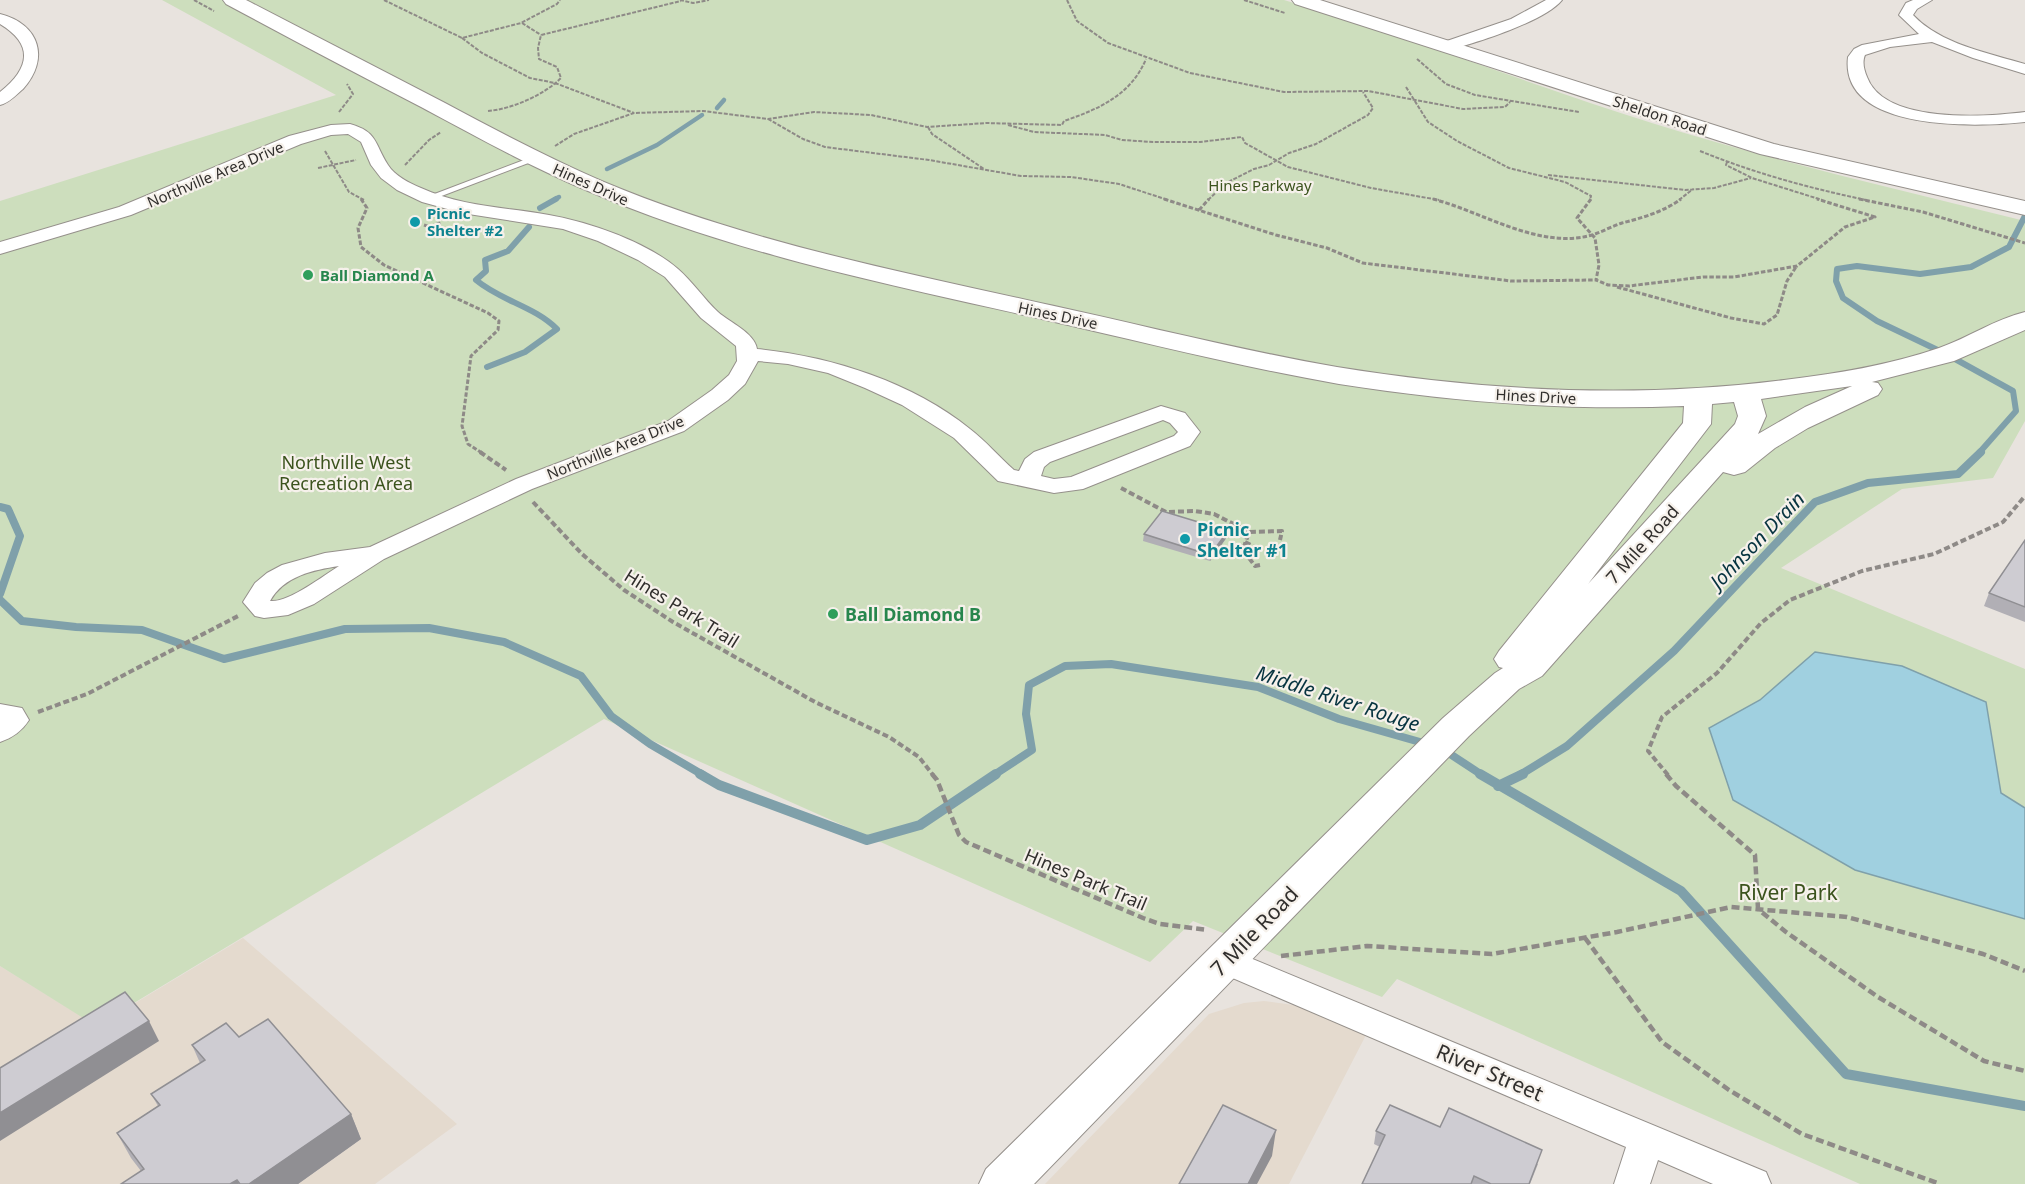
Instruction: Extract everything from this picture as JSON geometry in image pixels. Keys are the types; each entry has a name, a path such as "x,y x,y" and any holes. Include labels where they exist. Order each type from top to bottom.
{"street":[{"path":"1446,46 1510,23 1555,0"},
{"path":"1925,0 1911,6 1906,15 1911,23 1934,37 2025,69"},
{"name":"Hines Drive","path":"223,6 460,119 535,159 640,205 762,246 869,273 1296,367 1392,383 1499,395 1596,399 1695,398 1823,384 1932,359"},
{"name":"Sheldon Road","path":"1298,8 1446,46 1768,149 2022,207"},
{"path":"0,18 13,24 26,35 33,50 30,71 12,91 0,100"},
{"path":"1934,37 1889,43 1860,50 1855,61 1863,89 1885,105 1917,115 1979,121 2025,117"},
{"name":"Northville Area Drive","path":"0,248 125,211 179,190 270,149 324,131 349,130 366,137 383,170 398,184 428,198 446,205 568,225 616,243 667,269 696,297 705,310 746,344 748,361 737,379 720,395 685,420 524,484 375,554"},
{"path":"1653,531 1756,446 1788,426 1932,359 1978,343 2025,320"},
{"path":"747,354 788,358 834,368 873,382 910,400 952,426 1006,476 1054,486 1075,484 1182,441 1189,432 1184,422 1172,414 1161,413 1145,417 1042,457 1033,464 1028,480"},
{"name":"7 Mile Road","path":"1003,1184 1218,946 1411,773 1456,727 1508,681 1530,668 1748,427 1752,417 1746,394"},
{"name":"7 Mile Road","path":"1508,681 1509,662 1696,424 1699,408 1695,398"},
{"name":"River Street","path":"1218,946 1752,1184"},
{"path":"1632,1184 1647,1138"}],"lane":[{"path":"428,198 535,159"}],"path":[{"path":"194,0 223,6"},
{"path":"384,0 462,38 504,66 530,78 555,83 634,113"},
{"path":"462,38 521,23 557,4 560,0"},
{"path":"521,23 541,35 601,19 663,8 680,0 693,3 709,0"},
{"path":"1067,0 1077,21 1118,48 1190,73 1266,90 1392,94 1463,109 1505,107 1511,102"},
{"path":"1244,0 1298,8"},
{"path":"391,177 412,160 429,140 460,119 506,106 550,88 561,78 556,67 540,59 538,48 541,35"},
{"path":"1410,55 1446,84 1475,95 1586,113"},
{"path":"535,159 574,134 634,113 703,111 768,119 814,112 871,115 927,127 951,128 986,123 1062,124 1064,121 1111,101 1132,86 1143,69 1146,59"},
{"path":"324,131 353,94 347,84"},
{"path":"1406,87 1424,118 1439,131 1497,164 1570,184 1591,196 1590,202 1577,218 1595,238 1599,266 1596,280"},
{"path":"1199,210 1217,189 1226,183 1279,160 1289,153 1316,144 1368,116 1374,108 1362,92"},
{"path":"768,119 803,139 825,147 1021,176 1071,177 1119,184 1276,235 1327,248 1363,263 1511,281 1596,280 1731,318 1764,324 1777,315 1787,281 1797,266 1845,227 1875,217 1752,178 1726,165 1728,162"},
{"path":"1008,125 1034,132 1105,135 1122,140 1153,142 1200,142 1242,137 1245,143 1288,167 1371,188 1436,199 1504,226 1559,238 1592,235 1609,227 1644,217 1677,202 1693,189"},
{"path":"927,127 932,134 985,169"},
{"name":"Hines Park Trail","path":"324,131 320,144 349,192 364,200 367,208 358,228 361,247 384,265 488,313 499,321 498,330 471,356 462,426 468,444 524,484 529,497 582,554 624,590 673,622 815,702 889,737 919,757 937,780 959,835 966,842 1143,918 1218,946"},
{"path":"1691,147 1728,162 1813,189 1923,212 2025,243"},
{"path":"318,168 374,156"},
{"path":"1531,174 1685,190 1714,188 1752,178"},
{"path":"1608,285 1629,286 1703,277 1734,278 1797,266"},
{"path":"1101,473 1126,492 1166,512 1195,511 1214,514 1249,532 1281,531 1280,540"},
{"path":"2025,496 2003,522 1943,549 1862,571 1790,600 1761,624 1717,673 1662,717 1648,751 1676,786 1755,855 1758,909 1786,932 1916,1020 1984,1061 2025,1071"},
{"path":"1162,518 1166,512"},
{"path":"1227,537 1238,525"},
{"path":"1249,532 1243,550 1255,566 1260,565"},
{"path":"1245,542 1260,550"},
{"path":"5,722 87,694 213,629"},
{"path":"1275,957 1367,946 1492,954 1585,938 1731,906 1847,917 1983,954 2025,971"},
{"path":"1585,938 1662,1042 1729,1090 1802,1134 1940,1184"}],"shaded area":[{"path":"243,938 457,1124 375,1184 0,1184 0,966 97,1026"},
{"path":"1264,1001 1300,1006 1366,1035 1289,1184 1045,1184 1209,1014 1244,1003"}],"green space":[{"path":"162,0 1284,0 1701,138 2025,221 2025,421 1993,478 1902,489 1781,568 2025,669 2025,1184 1860,1184 1397,979 1382,997 1193,921 1150,962 604,719 96,1026 0,966 0,201 336,95"}],"water":[{"path":"1815,652 1902,666 1986,702 2001,793 2025,808 2025,919 1855,870 1733,800 1709,728 1760,700"}],"building":[{"name":"Picnic Shelter #1","path":"1162,511 1228,531 1210,555 1144,534"},
{"path":"2025,540 2025,607 1989,593"},
{"path":"125,992 149,1021 0,1113 0,1068"},
{"path":"268,1019 351,1114 249,1184 240,1184 237,1180 230,1184 121,1184 144,1169 117,1133 160,1105 151,1094 205,1060 192,1045 226,1023 239,1037"},
{"path":"1223,1105 1276,1130 1248,1184 1179,1184"},
{"path":"1390,1105 1440,1127 1449,1108 1542,1150 1529,1184 1491,1184 1474,1176 1471,1184 1362,1184 1385,1135 1376,1131"}],"waterway":[{"path":"717,108 724,100"},
{"path":"607,169 657,145 702,115"},
{"path":"554,200 559,197"},
{"path":"540,208 556,199"},
{"name":"Johnson Drain","path":"1979,453 2016,411 2013,391 1946,354 1877,321 1843,298 1836,281 1837,269 1857,266 1920,274 1971,267 2009,247 2025,216"},
{"path":"487,367 525,352 557,329 548,321 476,280 486,271 485,260 508,251 529,227"},
{"name":"Johnson Drain","path":"1520,775 1567,746 1674,651 1815,502 1868,483 1958,474 1981,452"},
{"name":"Middle River Rouge","path":"0,507 8,509 20,536 0,594"},
{"name":"Middle River Rouge","path":"0,600 22,621 76,627 142,630 224,659 345,629 429,628 504,642 581,676 611,716 650,744 703,775"},
{"name":"Middle River Rouge","path":"994,775 1032,750 1026,714 1029,685 1065,666 1111,664 1258,687 1339,719 1427,744"},
{"name":"Middle River Rouge","path":"1444,750 1482,775"},
{"name":"Middle River Rouge","path":"700,774 719,785 867,840 920,825 996,774"},
{"name":"Middle River Rouge","path":"1480,774 1499,785"},
{"name":"Johnson Drain","path":"1499,785 1523,774"},
{"path":"1499,785 1681,891 1846,1074 2025,1106"}],"place":[{"name":"Picnic Shelter #2","path":"415,222"},
{"name":"Ball Diamond A","path":"308,275"},
{"name":"Picnic Shelter #1","path":"1185,539"},
{"name":"Ball Diamond B","path":"833,614"}],"park label":[{"name":"Hines Parkway","path":"1260,185"},
{"name":"Northville West Recreation Area","path":"346,472"},
{"name":"River Park","path":"1788,892"}]}
